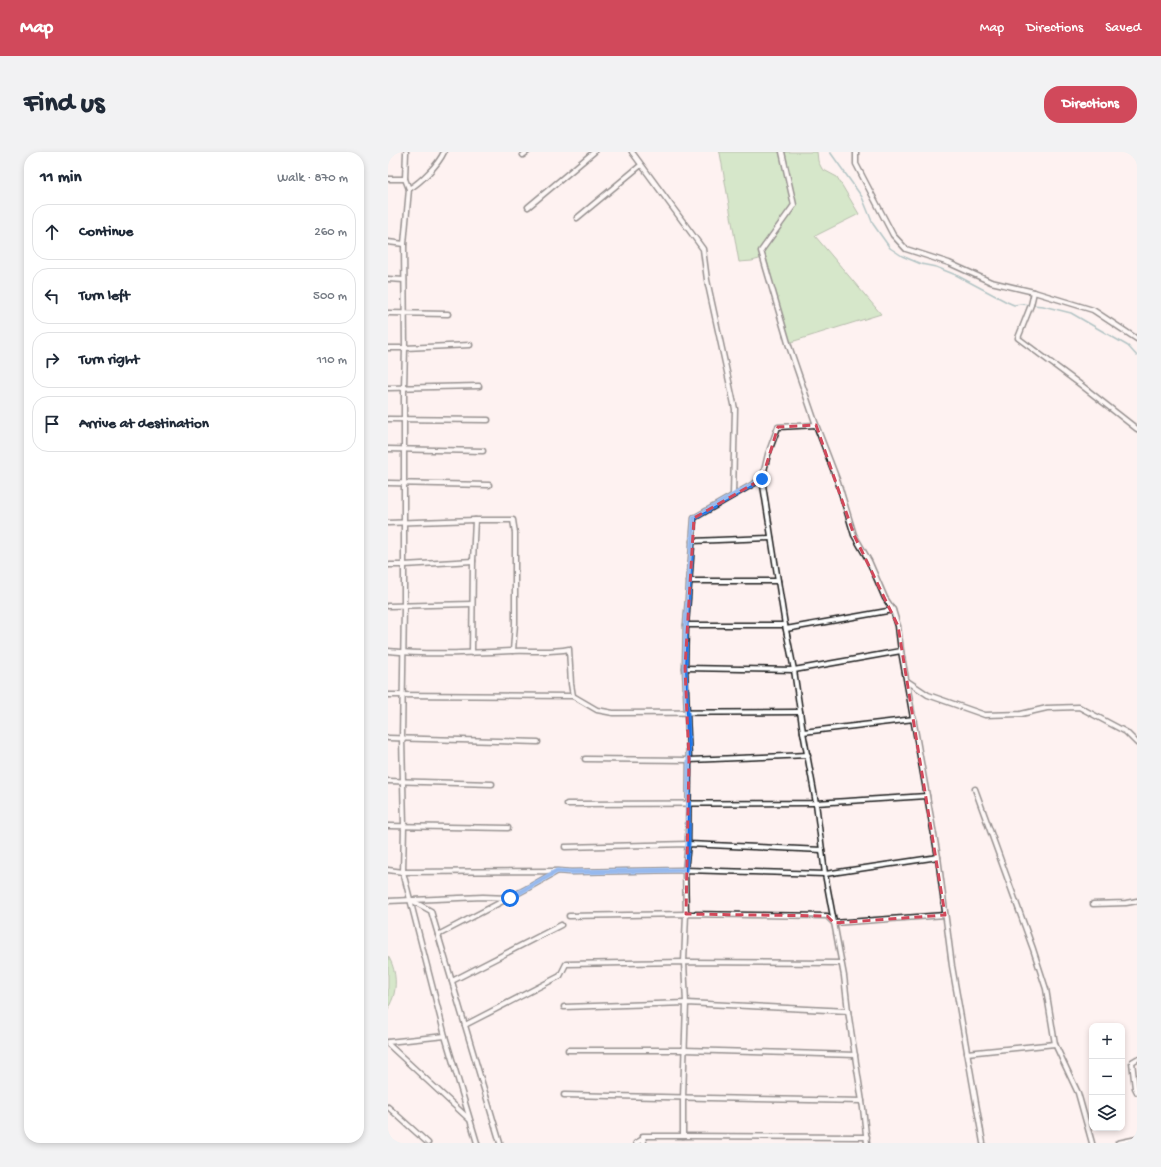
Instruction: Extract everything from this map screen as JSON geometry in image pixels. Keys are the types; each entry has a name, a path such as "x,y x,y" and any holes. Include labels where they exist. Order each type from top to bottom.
{"street":[{"path":"406,152 405,179 409,189 404,244 404,606 402,695 402,782 404,826 403,872 445,1036 476,1143"},
{"path":"409,189 416,185 440,160 444,152"},
{"path":"528,207 594,152"},
{"path":"632,152 703,249 734,408 733,495"},
{"path":"782,152 794,205 761,251 788,343 816,425 838,482 854,535 869,561 885,598 893,610 898,626 901,651 938,857 952,966 983,1143"},
{"path":"856,152 856,164 893,235 906,249 949,263 991,282 1034,292 1093,310 1137,339"},
{"path":"577,218 641,165"},
{"path":"388,179 405,179"},
{"path":"388,242 404,244"},
{"path":"388,279 404,280"},
{"path":"1034,292 1031,305 1018,338 1081,384 1137,430"},
{"path":"388,313 448,314"},
{"path":"388,348 470,345"},
{"path":"388,388 478,386"},
{"path":"388,418 488,420"},
{"path":"816,425 778,427 768,454 762,479 816,803 834,924 842,963 867,1143"},
{"path":"388,449 483,451"},
{"path":"683,1136 682,1098 686,1003 684,962 686,914 685,870 688,844 689,760 685,668 686,625 694,518 762,479"},
{"path":"388,483 490,486"},
{"path":"472,653 474,520"},
{"path":"388,523 513,520 515,533 515,623 513,651"},
{"path":"692,541 771,538"},
{"path":"388,565 473,561"},
{"path":"690,581 778,581"},
{"path":"388,606 472,604"},
{"path":"686,625 786,627 893,610"},
{"path":"388,651 403,653 472,653 513,651 556,652 569,649 573,696"},
{"path":"685,668 794,670 901,651"},
{"path":"907,681 928,695 985,716 1021,714 1047,708 1079,707 1126,732 1137,742"},
{"path":"388,695 573,696 596,710 613,713 800,712"},
{"path":"803,732 914,719"},
{"path":"388,738 538,742"},
{"path":"585,759 689,760 808,755"},
{"path":"388,781 492,784"},
{"path":"976,789 1033,948 1046,989 1054,1044 1078,1093 1092,1143"},
{"path":"567,804 816,803 927,796"},
{"path":"388,826 508,828"},
{"path":"565,848 688,844 822,850"},
{"path":"388,870 403,872 571,872 685,870 826,874 938,857"},
{"path":"438,935 510,898 557,871"},
{"path":"388,901 484,897 510,898"},
{"path":"411,900 431,911 500,1143"},
{"path":"1093,904 1126,903 1137,901"},
{"path":"569,916 686,914 827,916 834,924"},
{"path":"834,924 945,915"},
{"path":"452,981 561,925"},
{"path":"465,1025 560,976 566,964 684,962 842,963"},
{"path":"564,1006 686,1003 848,1011"},
{"path":"388,1043 445,1036"},
{"path":"388,1043 470,1119"},
{"path":"967,1053 1054,1044"},
{"path":"568,1050 685,1050 855,1055"},
{"path":"1137,1060 1132,1062 1135,1088 1137,1092"},
{"path":"564,1095 862,1101"},
{"path":"388,1107 428,1143"},
{"path":"636,1143 644,1141 643,1136 867,1137"},
{"path":"760,1137 760,1143"},
{"path":"1118,1143 1137,1139"}],"highlighted area":[{"path":"816,425 854,535 898,626 945,915 834,923 827,916 686,914 689,760 685,668 694,518 762,479 778,427"}],"green space":[{"path":"719,152 817,152 818,161 822,169 837,177 859,214 815,236 881,314 788,343 766,257 752,261 739,262"},
{"path":"388,956 394,970 395,989 394,996 388,1009"}],"waterway":[{"path":"830,152 862,197 873,224 890,248 902,256 921,264 936,267 956,275 1014,305 1021,304 1043,306 1071,313 1128,346 1137,356"}],"route":[{"path":"510,898 557,871 685,870 688,844 689,760 685,668 686,625 694,518 762,479"}]}
